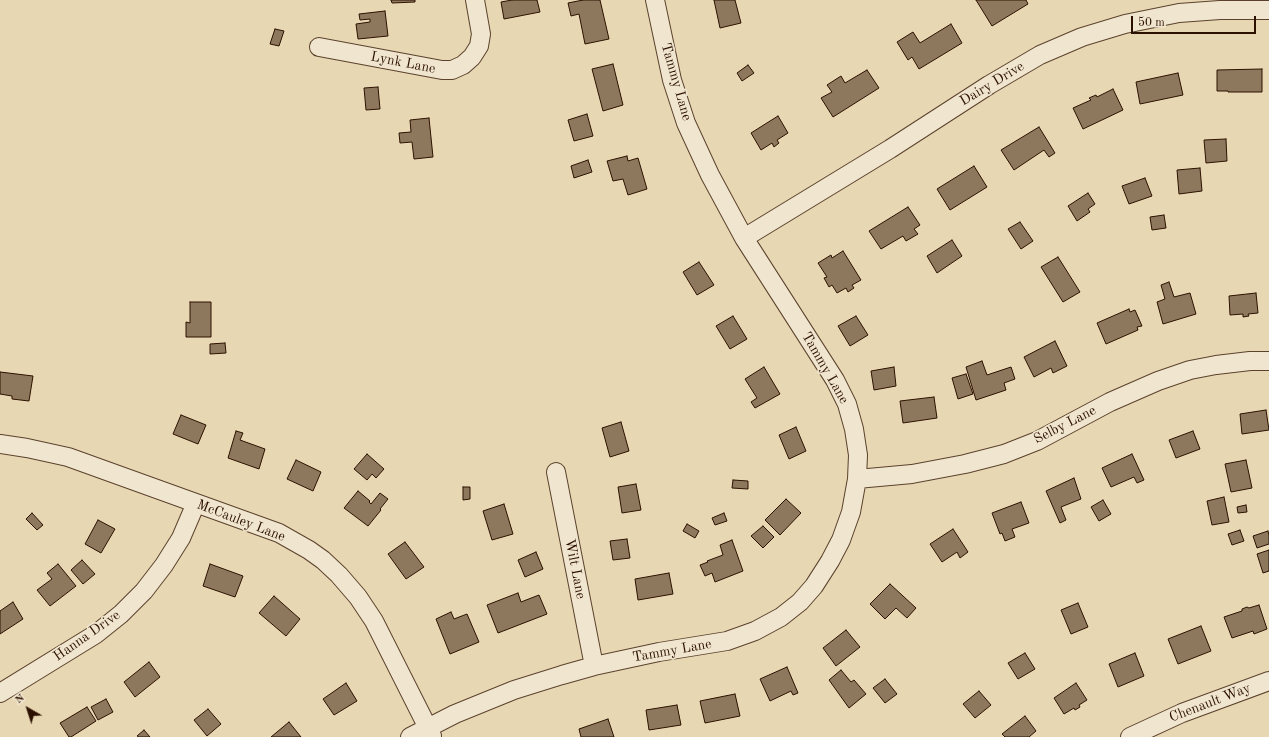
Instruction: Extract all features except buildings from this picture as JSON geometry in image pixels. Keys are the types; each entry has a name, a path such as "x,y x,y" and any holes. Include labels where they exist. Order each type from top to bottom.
{"street":[{"name":"Lynk Lane","path":"319,46 442,70 452,70 463,65 472,57 479,46 481,34 475,0"},
{"name":"Tammy Lane","path":"410,737 430,732 455,714 514,690 562,675 594,666 659,652 727,640 755,632 781,617 800,602 814,586 841,540 851,512 858,479 858,455 854,429 847,404 835,380 744,238 710,175 686,123 672,80 655,0"},
{"name":"Dairy Drive","path":"744,238 890,149 989,85 1040,55 1082,37 1124,24 1179,13 1220,10 1269,10"},
{"name":"Selby Lane","path":"858,479 919,472 965,464 1004,454 1037,441 1110,402 1158,381 1190,370 1216,365 1250,361 1269,361"},
{"name":"McCauley Lane","path":"0,444 68,457 279,533 309,550 340,575 358,597 374,621 430,732"},
{"name":"Wilt Lane","path":"556,472 594,666"},
{"name":"Hanna Drive","path":"0,693 96,634 121,614 144,591 164,566 181,538 196,503"},
{"name":"Chenault Way","path":"1130,737 1182,713 1269,681"}]}
